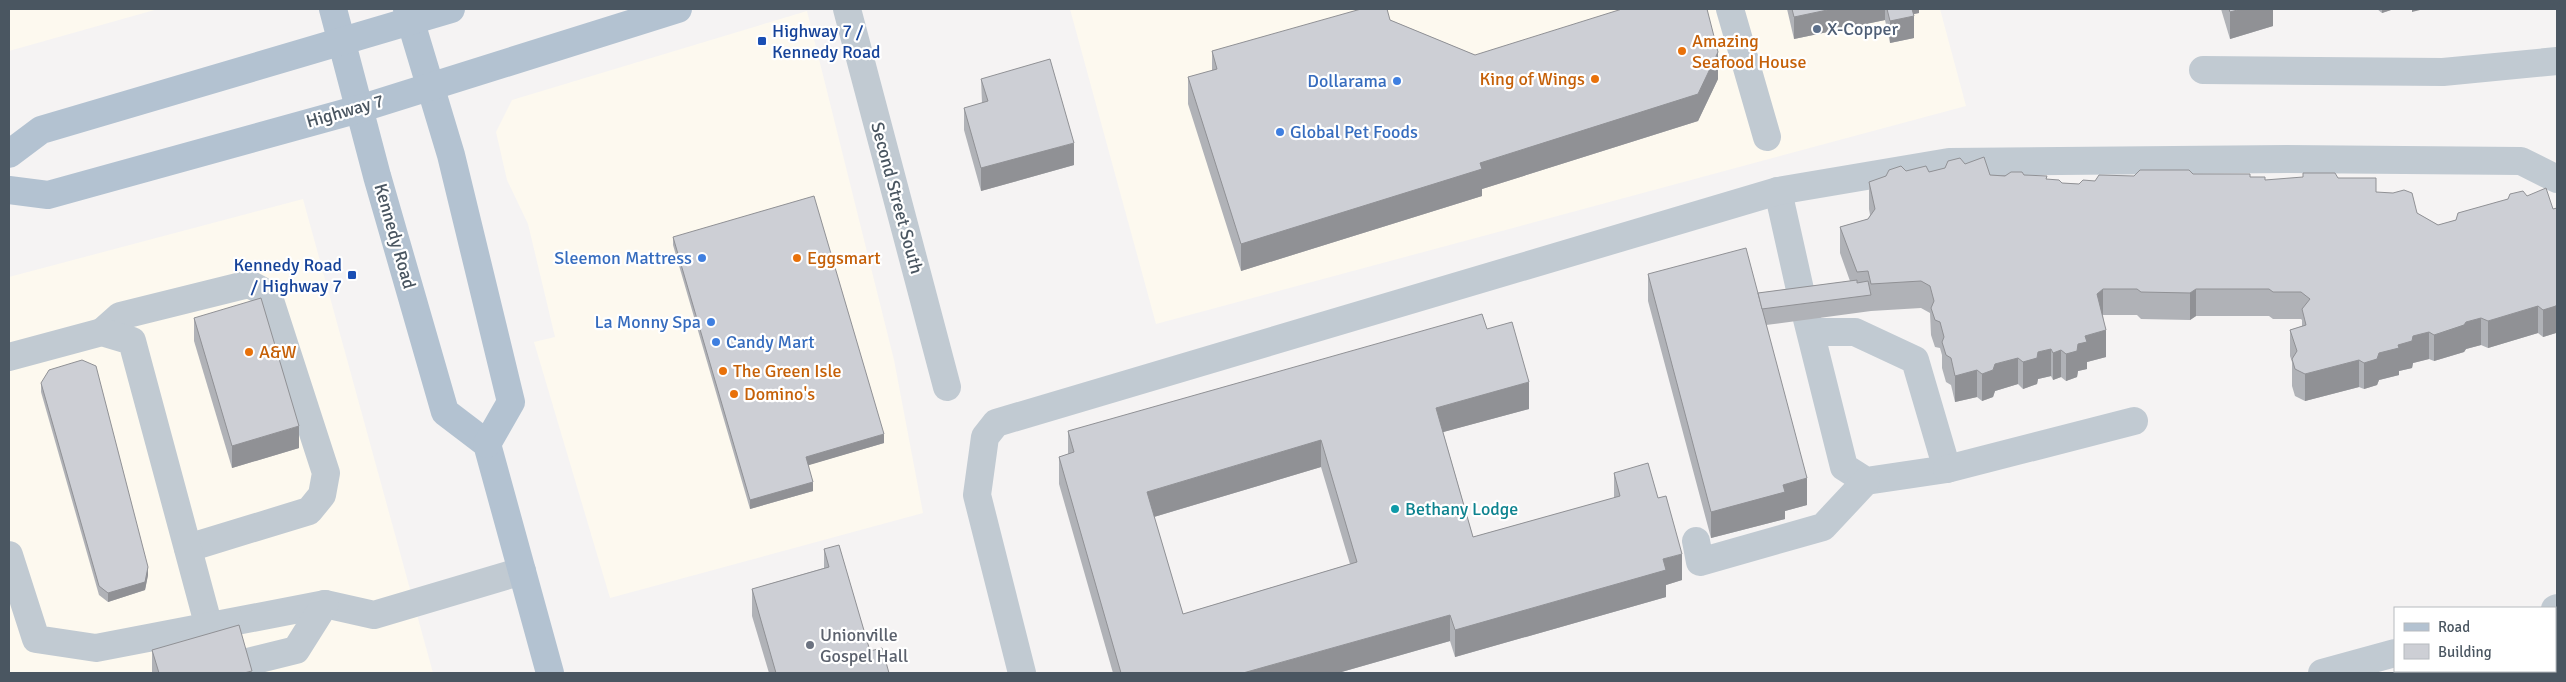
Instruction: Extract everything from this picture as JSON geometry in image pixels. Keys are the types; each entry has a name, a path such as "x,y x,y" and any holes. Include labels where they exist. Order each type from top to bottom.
{"main road":[{"name":"Kennedy Road","path":"333,9 445,412 487,444"},
{"path":"9,154 42,130 343,42 408,14 451,9"},
{"name":"Highway 7","path":"9,190 48,195 359,108 678,9"},
{"path":"408,14 451,155 511,402 487,444 550,673"}],"street":[{"name":"Second Street South","path":"847,9 947,387"},
{"path":"1730,9 1767,137"},
{"path":"2203,70 2443,72 2557,61"},
{"path":"1022,673 977,495 986,437 996,423 1778,191 1948,162 2287,159 2521,161 2557,179"},
{"path":"1778,191 1844,467 1866,481"},
{"path":"9,357 102,332 120,316 221,290 250,284 268,294 326,473 322,495 310,511 188,548"},
{"path":"1807,318 1855,332 1915,360 1947,468"},
{"path":"102,332 132,341 210,626"},
{"path":"1696,541 1700,562 1823,527 1866,481 1947,468 2134,421"},
{"path":"9,555 36,639 96,648 326,604 374,615 522,571"},
{"path":"203,673 296,650 326,604"},
{"path":"2322,673 2394,653"}],"shaded area":[{"path":"9,9 158,9 9,51"},
{"path":"1070,9 1940,9 1966,106 1156,324"},
{"path":"807,11 894,360 923,513 610,598 534,342 555,337 528,224 507,180 496,132 512,100"},
{"path":"303,199 433,673 9,673 9,277"}],"building":[{"path":"1361,9 1387,9 1390,20 1475,55 1622,9 1707,9 1718,52 1698,94 1480,163 1482,169 1241,244 1188,77 1217,69 1212,51"},
{"path":"1792,9 1832,9 1794,17"},
{"path":"1887,9 1912,9 1914,16 1890,21"},
{"path":"2229,9 2241,9 2230,12"},
{"path":"1050,59 1074,143 981,168 964,108 988,101 981,79"},
{"path":"1984,157 1990,175 2005,176 2011,172 2022,172 2024,175 2047,176 2046,179 2059,180 2062,183 2079,184 2083,180 2095,181 2099,175 2134,176 2140,170 2189,170 2193,174 2250,174 2250,177 2265,177 2265,180 2303,177 2303,173 2335,173 2338,178 2376,178 2376,192 2393,193 2404,190 2412,193 2417,213 2438,225 2456,220 2458,213 2508,199 2510,194 2523,191 2527,196 2546,188 2553,209 2557,208 2557,303 2556,306 2543,310 2538,306 2488,321 2481,318 2434,335 2429,332 2413,336 2412,341 2398,345 2399,348 2379,353 2377,359 2364,363 2359,360 2305,374 2295,369 2292,359 2297,351 2290,330 2306,325 2302,309 2310,299 2301,292 2273,292 2269,289 2196,289 2190,293 2141,292 2137,289 2103,289 2097,294 2106,330 2085,336 2087,342 2078,344 2077,351 2066,354 2061,350 2053,353 2051,349 2038,352 2037,358 2023,362 2018,358 1995,364 1993,370 1982,374 1977,370 1955,376 1951,358 1946,355 1942,342 1944,337 1940,322 1935,320 1931,308 1934,301 1930,286 1921,281 1871,284 1868,271 1857,272 1840,227 1868,219 1875,209 1869,182 1886,176 1889,170 1901,166 1906,171 1926,166 1929,172 1945,168 1948,161 1960,158 1965,164"},
{"path":"814,196 884,434 806,457 813,482 750,500 673,237"},
{"path":"1746,248 1807,478 1783,485 1785,492 1711,512 1648,274"},
{"path":"1857,280 1857,283 1868,281 1871,295 1762,309 1758,293"},
{"path":"261,298 299,426 232,446 194,318"},
{"name":"Bethany Lodge","path":"1482,314 1487,329 1512,322 1529,382 1436,408 1473,537 1620,496 1614,473 1648,463 1658,498 1666,496 1682,554 1663,559 1666,570 1455,630 1450,615 1243,673 1121,673 1059,457 1074,452 1068,431","holes":["1321,440 1357,562 1183,614 1147,492"]},
{"path":"82,360 96,366 148,567 145,582 108,593 99,586 41,383 49,370"},
{"name":"Unionville Gospel Hall","path":"839,545 870,651 882,648 889,673 776,673 752,589 829,567 824,549"},
{"path":"239,625 252,671 244,673 159,673 152,650"}],"place":[{"name":"X-Copper","path":"1817,29"},
{"name":"Highway 7 / Kennedy Road","path":"762,41"},
{"name":"Amazing Seafood House","path":"1682,51"},
{"name":"King of Wings","path":"1595,79"},
{"name":"Dollarama","path":"1397,81"},
{"name":"Global Pet Foods","path":"1280,132"},
{"name":"Sleemon Mattress","path":"702,258"},
{"name":"Eggsmart","path":"797,258"},
{"name":"Kennedy Road / Highway 7","path":"352,275"},
{"name":"La Monny Spa","path":"711,322"},
{"name":"Candy Mart","path":"716,342"},
{"name":"A&W","path":"249,352"},
{"name":"The Green Isle","path":"723,371"},
{"name":"Domino's","path":"734,394"},
{"name":"Bethany Lodge","path":"1395,509"},
{"name":"Unionville Gospel Hall","path":"810,645"}]}
